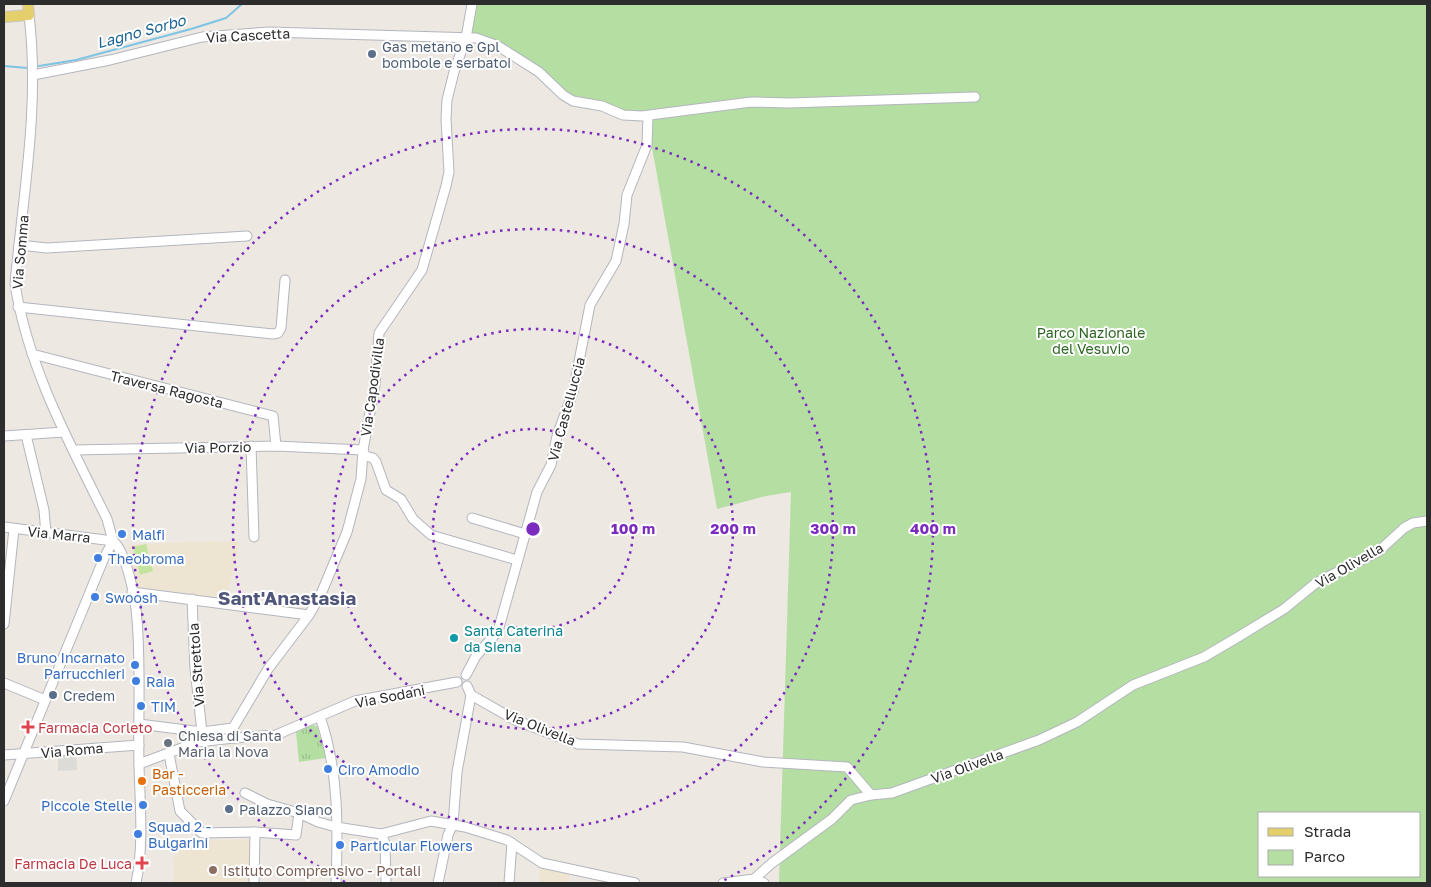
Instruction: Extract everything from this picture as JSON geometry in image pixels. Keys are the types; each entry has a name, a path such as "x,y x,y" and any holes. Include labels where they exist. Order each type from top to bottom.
{"main road":[{"name":"Via Somma","path":"28,4 29,15"},
{"path":"4,17 29,15"}],"street":[{"name":"Via Capodivilla","path":"233,728 268,669 309,614 321,594 347,532 359,488 363,450 374,385 379,333 422,270 433,224 446,186 449,172 446,119 447,100 454,72 466,38 472,4"},
{"name":"Via Somma","path":"29,15 34,75 31,141 15,284 18,307 44,388 107,519 113,541 119,546 132,592 137,618 139,724 140,853 136,883"},
{"name":"Via Cascetta","path":"34,75 110,60 202,37 301,32 476,38 498,46 539,72 573,101 602,106 624,115 648,116 751,102 788,103 975,97"},
{"name":"Via Castelluccia","path":"466,675 486,643 498,631 537,492 551,466 556,436 573,392 590,305 616,261 624,224 627,194 647,145 648,116"},
{"path":"19,245 47,248 247,236"},
{"path":"18,307 278,334 281,328 285,280"},
{"name":"Traversa Ragosta","path":"32,354 273,416 276,446"},
{"path":"4,436 64,432"},
{"path":"26,435 44,510 46,534"},
{"path":"251,446 254,537"},
{"name":"Via Porzio","path":"73,450 276,446 363,450"},
{"path":"363,450 365,456 373,458 376,462 386,490 401,499 413,519 431,535 517,560"},
{"path":"472,518 525,534"},
{"name":"Via Olivella","path":"471,695 515,720 578,744 683,747 763,762 847,767 871,795 901,790 1039,740 1077,722 1132,685 1204,656 1238,637 1284,609 1316,583 1379,551 1404,528 1414,523 1427,521"},
{"name":"Via Marra","path":"4,527 46,534 113,541"},
{"path":"4,624 14,529"},
{"path":"4,801 104,558 113,541"},
{"path":"132,592 309,614"},
{"name":"Via Strettola","path":"192,599 196,683 202,732"},
{"path":"466,675 470,681 467,686 461,687 457,682 458,676 466,675"},
{"name":"Via Sodani","path":"139,764 198,742 269,736 296,728 355,701 457,682"},
{"path":"4,683 45,700"},
{"path":"438,883 448,835 453,824 457,772 471,695 467,686"},
{"path":"320,717 328,743 336,785 336,883"},
{"path":"139,724 202,732 233,728 234,738"},
{"name":"Via Roma","path":"4,755 139,745"},
{"path":"168,754 180,811 202,833 255,832 296,835 299,813"},
{"path":"244,793 267,804 299,813 336,828 380,834 430,821 453,824 488,833 512,843 542,863 635,883"},
{"path":"754,879 772,863 832,819 851,800 871,795"},
{"path":"254,883 255,832"},
{"path":"380,834 385,843 386,883"},
{"path":"509,883 512,843"},
{"path":"723,883 754,879 764,883"}],"shaded area":[{"path":"209,541 240,542 226,599 138,587 128,545"},
{"path":"76,755 77,770 58,771 58,756"},
{"name":"Istituto Comprensivo - Portali","path":"253,839 253,883 174,883 174,857 177,856 177,845 195,846 196,841"},
{"path":"539,868 570,874 569,883 540,883"}],"green space":[{"name":"Parco Nazionale del Vesuvio","path":"469,4 1427,4 1427,883 779,883 791,492 766,496 717,509 648,125 644,120 575,98 547,84 498,50 463,34"},
{"path":"146,544 153,571 140,575 133,547"},
{"path":"312,725 317,726 326,758 299,762 296,732"}],"waterway":[{"name":"Lagno Sorbo","path":"39,66 76,60 191,29 226,18 242,4"},
{"name":"Lagno Sorbo","path":"4,66 28,68"}],"place":[{"name":"Gas metano e Gpl bombole e serbatoi","path":"372,54"},
{"name":"Malfi","path":"122,534"},
{"name":"Theobroma","path":"98,558"},
{"name":"Swoosh","path":"95,597"},
{"name":"Santa Caterina da Siena","path":"454,638"},
{"name":"Bruno Incarnato Parrucchieri","path":"135,665"},
{"name":"Raia","path":"136,681"},
{"name":"Credem","path":"53,695"},
{"name":"TIM","path":"141,706"},
{"name":"Farmacia Corleto","path":"28,727"},
{"name":"Chiesa di Santa Maria la Nova","path":"168,743"},
{"name":"Ciro Amodio","path":"328,769"},
{"name":"Bar - Pasticceria","path":"142,781"},
{"name":"Piccole Stelle","path":"143,805"},
{"name":"Palazzo Siano","path":"229,809"},
{"name":"Squad 2 - Bulgarini","path":"138,834"},
{"name":"Particular Flowers","path":"340,845"},
{"name":"Farmacia De Luca","path":"142,863"},
{"name":"Istituto Comprensivo - Portali","path":"213,870"}],"district":[{"name":"Sant'Anastasia","path":"287,597"}]}
